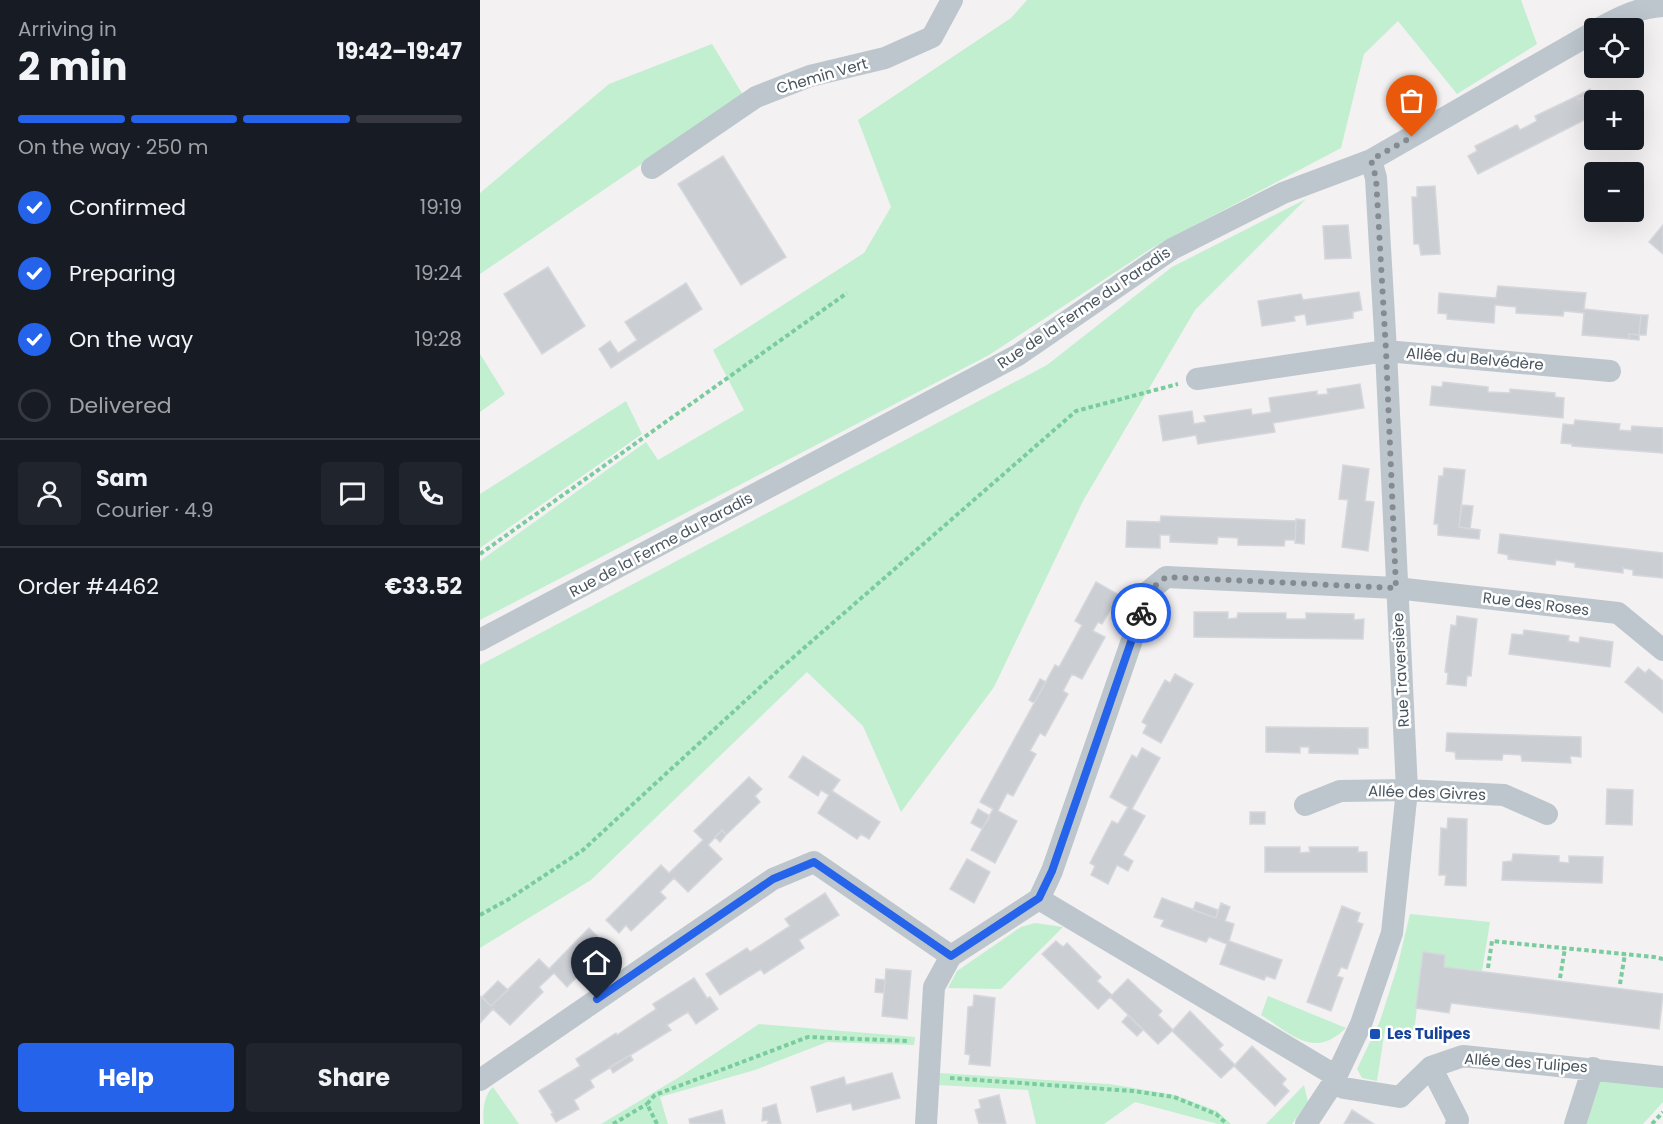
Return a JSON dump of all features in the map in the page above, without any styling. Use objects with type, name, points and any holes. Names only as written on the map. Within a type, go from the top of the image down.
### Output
[{"type":"street","name":"Chemin Vert","points":[[652,168],[756,96],[810,76],[885,58],[932,37],[951,0]]},
{"type":"street","points":[[1618,18],[1651,6],[1663,6]]},
{"type":"street","name":"Rue de la Ferme du Paradis","points":[[480,640],[1018,355],[1172,249],[1282,193],[1371,160],[1584,38]]},
{"type":"street","name":"Rue Traversière","points":[[1306,1124],[1334,1080],[1361,1023],[1392,933],[1407,790],[1386,351],[1376,178],[1371,160]]},
{"type":"street","name":"Allée du Belvédère","points":[[1197,379],[1386,351],[1610,371]]},
{"type":"street","name":"Rue des Roses","points":[[1039,898],[1052,871],[1149,591],[1166,577],[1396,588],[1618,613],[1663,650]]},
{"type":"street","name":"Allée des Givres","points":[[1305,805],[1340,791],[1407,790],[1504,795],[1547,814]]},
{"type":"street","points":[[480,1080],[773,879],[814,862],[951,956]]},
{"type":"street","points":[[926,1124],[934,987],[951,956],[1039,898]]},
{"type":"street","name":"Allée des Tulipes","points":[[1039,898],[1344,1088],[1400,1096],[1431,1067],[1463,1056],[1663,1077]]},
{"type":"street","points":[[1431,1067],[1458,1120],[1456,1124]]},
{"type":"street","points":[[1575,1124],[1593,1068]]},
{"type":"path","points":[[480,554],[847,293]]},
{"type":"path","points":[[480,915],[509,899],[583,850],[782,668],[1076,411],[1197,379]]},
{"type":"path","points":[[1488,968],[1492,941],[1663,959]]},
{"type":"path","points":[[1560,978],[1564,948]]},
{"type":"path","points":[[1620,984],[1625,954]]},
{"type":"path","points":[[613,1124],[647,1104],[655,1095],[808,1037],[930,1042]]},
{"type":"path","points":[[928,1077],[1133,1091],[1174,1097],[1216,1114],[1227,1124]]},
{"type":"path","points":[[647,1104],[657,1124]]},
{"type":"path","points":[[1652,1124],[1663,1112]]},
{"type":"green space","points":[[1027,0],[1521,0],[1537,44],[1457,94],[1398,21],[1364,54],[1341,148],[1152,248],[989,355],[480,620],[480,561],[646,442],[658,460],[744,410],[713,350],[864,253],[891,207],[858,120],[1011,18]]},
{"type":"green space","points":[[712,44],[743,95],[480,274],[480,193],[609,84]]},
{"type":"green space","points":[[1306,199],[1195,310],[1083,501],[994,687],[901,812],[863,726],[807,672],[591,880],[480,948],[480,665],[1047,365],[1172,267]]},
{"type":"green space","points":[[480,354],[505,394],[480,412]]},
{"type":"green space","points":[[626,401],[642,434],[480,548],[480,494]]},
{"type":"green space","points":[[1410,914],[1490,922],[1482,971],[1444,967],[1445,955],[1423,953],[1414,1033],[1385,1029],[1377,1081],[1362,1078],[1357,1069],[1380,1021],[1397,968]]},
{"type":"green space","points":[[1035,923],[1063,927],[1001,989],[948,988],[957,971],[1021,927]]},
{"type":"green space","points":[[1268,996],[1346,1028],[1323,1042],[1303,1041],[1261,1015]]},
{"type":"green space","points":[[759,1024],[915,1037],[914,1045],[827,1042],[755,1070],[660,1097],[668,1124],[601,1124],[681,1076]]},
{"type":"green space","points":[[939,1073],[1109,1084],[1175,1095],[1217,1111],[1231,1124],[1218,1124],[1135,1102],[1104,1124],[1036,1124],[1028,1090],[938,1085]]},
{"type":"green space","points":[[1595,1079],[1663,1087],[1663,1102],[1643,1124],[1581,1124]]},
{"type":"green space","points":[[1304,1085],[1308,1102],[1292,1124],[1266,1124]]},
{"type":"green space","points":[[493,1087],[519,1124],[484,1124],[484,1104]]},
{"type":"building","points":[[1584,92],[1584,97],[1579,100],[1577,96]]},
{"type":"building","points":[[1577,96],[1579,100],[1584,97],[1584,120],[1478,174],[1468,156],[1477,151],[1475,146],[1517,125],[1520,130],[1537,121],[1535,116]]},
{"type":"building","points":[[723,156],[786,257],[741,285],[678,184]]},
{"type":"building","points":[[1435,186],[1440,254],[1421,255],[1419,244],[1414,244],[1412,197],[1417,197],[1417,187]]},
{"type":"building","points":[[1348,225],[1351,258],[1325,259],[1323,226]]},
{"type":"building","points":[[1663,225],[1663,254],[1649,242]]},
{"type":"building","points":[[548,267],[585,326],[542,354],[504,294]]},
{"type":"building","points":[[686,283],[702,309],[611,368],[599,349],[610,341],[618,353],[637,340],[625,322]]},
{"type":"building","points":[[1498,286],[1586,293],[1584,309],[1641,315],[1639,335],[1629,334],[1629,339],[1582,335],[1584,313],[1564,311],[1563,316],[1516,313],[1516,307],[1495,305],[1494,323],[1447,319],[1447,314],[1438,313],[1439,293],[1496,298]]},
{"type":"building","points":[[1359,292],[1362,310],[1353,312],[1353,318],[1307,325],[1305,314],[1294,316],[1295,321],[1262,326],[1258,301],[1301,294],[1303,300]]},
{"type":"building","points":[[1641,315],[1648,315],[1646,335],[1639,335]]},
{"type":"building","points":[[1629,334],[1639,335],[1639,340],[1629,339]]},
{"type":"building","points":[[1443,382],[1488,387],[1488,392],[1510,393],[1510,389],[1555,393],[1555,397],[1564,398],[1563,418],[1430,405],[1432,386],[1442,387]]},
{"type":"building","points":[[1360,384],[1364,408],[1273,423],[1275,432],[1198,444],[1196,435],[1163,441],[1159,416],[1192,411],[1194,424],[1206,422],[1204,416],[1251,409],[1252,415],[1271,412],[1269,398],[1317,391],[1317,395],[1328,394],[1327,389]]},
{"type":"building","points":[[1575,420],[1620,424],[1619,430],[1631,431],[1632,426],[1663,428],[1663,453],[1572,446],[1572,444],[1561,443],[1563,424],[1574,425]]},
{"type":"building","points":[[1343,465],[1369,469],[1365,501],[1374,502],[1368,551],[1342,547],[1348,500],[1339,499]]},
{"type":"building","points":[[1444,468],[1465,470],[1459,527],[1480,530],[1479,539],[1438,535],[1438,524],[1434,524],[1439,476],[1443,476]]},
{"type":"building","points":[[1462,505],[1473,506],[1470,529],[1459,527]]},
{"type":"building","points":[[1161,516],[1296,521],[1295,540],[1285,540],[1284,546],[1238,545],[1238,538],[1218,537],[1217,544],[1170,542],[1170,535],[1160,535],[1160,548],[1126,547],[1127,521],[1160,522]]},
{"type":"building","points":[[1296,519],[1305,520],[1304,544],[1295,543]]},
{"type":"building","points":[[1500,534],[1663,553],[1663,578],[1633,575],[1633,570],[1623,568],[1623,573],[1575,567],[1575,563],[1556,560],[1555,565],[1508,559],[1508,555],[1498,553]]},
{"type":"building","points":[[1096,582],[1119,595],[1102,624],[1098,622],[1093,631],[1105,637],[1082,679],[1072,674],[1063,691],[1068,694],[1045,736],[1040,733],[1030,751],[1036,754],[1013,796],[1007,793],[998,811],[1017,821],[995,863],[971,850],[993,809],[980,802],[1055,665],[1059,667],[1082,625],[1075,621]]},
{"type":"building","points":[[1194,612],[1228,612],[1228,619],[1237,618],[1238,613],[1286,613],[1286,619],[1306,619],[1306,613],[1354,614],[1354,620],[1364,619],[1363,639],[1194,637]]},
{"type":"building","points":[[1457,616],[1477,619],[1471,676],[1467,676],[1466,686],[1447,684],[1448,673],[1445,672],[1451,625],[1456,626]]},
{"type":"building","points":[[1524,630],[1569,636],[1568,641],[1579,643],[1580,637],[1613,642],[1610,667],[1509,654],[1512,634],[1523,635]]},
{"type":"building","points":[[1638,667],[1645,673],[1649,669],[1663,681],[1663,713],[1625,682]]},
{"type":"building","points":[[1175,674],[1193,684],[1161,743],[1143,733],[1147,725],[1142,722],[1165,680],[1170,683]]},
{"type":"building","points":[[1040,679],[1046,682],[1034,703],[1029,700]]},
{"type":"building","points":[[1266,727],[1368,728],[1368,748],[1358,748],[1358,754],[1309,753],[1309,747],[1300,747],[1300,753],[1266,752]]},
{"type":"building","points":[[1447,733],[1581,737],[1581,757],[1570,756],[1571,763],[1522,761],[1521,755],[1503,754],[1502,760],[1456,759],[1455,752],[1446,751]]},
{"type":"building","points":[[1142,748],[1160,758],[1132,809],[1145,816],[1123,855],[1133,861],[1128,871],[1117,865],[1108,884],[1091,875],[1095,866],[1090,863],[1112,821],[1118,824],[1128,807],[1110,797],[1132,755],[1137,758]]},
{"type":"building","points":[[803,756],[840,780],[832,791],[880,822],[869,839],[861,834],[857,839],[818,813],[829,795],[821,790],[818,796],[789,777]]},
{"type":"building","points":[[749,777],[762,789],[755,796],[760,802],[726,835],[722,830],[708,845],[722,859],[688,892],[674,878],[660,892],[666,898],[631,931],[626,925],[619,933],[606,920],[661,865],[669,873],[703,840],[694,831]]},
{"type":"building","points":[[1607,789],[1633,790],[1632,825],[1606,824]]},
{"type":"building","points":[[978,809],[990,816],[982,829],[971,823]]},
{"type":"building","points":[[1250,812],[1265,812],[1265,824],[1250,824]]},
{"type":"building","points":[[1448,818],[1467,819],[1466,886],[1445,885],[1446,875],[1439,875],[1441,828],[1447,829]]},
{"type":"building","points":[[722,830],[726,835],[720,842],[715,837]]},
{"type":"building","points":[[1265,847],[1300,847],[1300,853],[1310,852],[1309,847],[1358,847],[1358,852],[1367,852],[1367,872],[1265,872]]},
{"type":"building","points":[[1513,854],[1559,856],[1559,862],[1569,863],[1569,856],[1603,857],[1602,883],[1502,880],[1503,862],[1512,861]]},
{"type":"building","points":[[967,859],[990,872],[974,903],[950,889]]},
{"type":"building","points":[[825,893],[839,915],[799,940],[804,948],[764,974],[761,969],[720,995],[706,974],[747,948],[750,952],[790,926],[785,919]]},
{"type":"building","points":[[1162,898],[1216,918],[1221,903],[1230,907],[1225,921],[1234,924],[1229,941],[1282,960],[1275,979],[1266,976],[1264,980],[1220,964],[1227,944],[1209,937],[1206,942],[1161,926],[1164,920],[1154,917]]},
{"type":"building","points":[[1196,902],[1218,910],[1216,918],[1193,910]]},
{"type":"building","points":[[1342,906],[1360,913],[1357,922],[1363,924],[1347,969],[1341,967],[1337,976],[1343,978],[1331,1011],[1307,1002]]},
{"type":"building","points":[[589,928],[603,942],[597,949],[601,953],[567,987],[554,973],[539,987],[543,992],[510,1025],[493,1009],[480,1023],[480,996],[491,1006],[539,959],[549,969]]},
{"type":"building","points":[[1056,941],[1063,947],[1067,943],[1101,977],[1097,981],[1112,995],[1128,979],[1162,1011],[1158,1015],[1173,1030],[1158,1044],[1110,997],[1098,1009],[1042,954]]},
{"type":"building","points":[[1423,952],[1445,955],[1444,967],[1663,994],[1659,1029],[1451,1003],[1449,1013],[1416,1008]]},
{"type":"building","points":[[886,969],[911,971],[907,1019],[882,1016]]},
{"type":"building","points":[[694,978],[707,998],[710,997],[718,1009],[696,1024],[688,1012],[667,1025],[671,1030],[590,1080],[594,1087],[574,1100],[579,1109],[556,1122],[539,1091],[580,1066],[576,1059],[656,1009],[653,1004]]},
{"type":"building","points":[[876,979],[885,980],[884,993],[875,992]]},
{"type":"building","points":[[498,981],[508,990],[491,1006],[482,997]]},
{"type":"building","points":[[974,995],[995,998],[990,1066],[969,1064],[970,1055],[965,1054],[968,1007],[973,1006]]},
{"type":"building","points":[[1190,1011],[1223,1045],[1219,1049],[1235,1065],[1221,1078],[1172,1031]]},
{"type":"building","points":[[1128,1015],[1143,1030],[1137,1036],[1122,1022]]},
{"type":"building","points":[[1252,1046],[1286,1079],[1282,1084],[1289,1091],[1275,1106],[1234,1066]]},
{"type":"building","points":[[630,1055],[633,1060],[613,1073],[610,1067]]},
{"type":"building","points":[[892,1073],[900,1098],[853,1110],[851,1103],[817,1112],[811,1087],[844,1077],[846,1085]]},
{"type":"building","points":[[999,1095],[1006,1124],[979,1124],[975,1110],[981,1108],[979,1100]]},
{"type":"building","points":[[776,1104],[781,1124],[767,1124],[768,1120],[762,1121],[763,1108]]},
{"type":"building","points":[[722,1110],[725,1124],[690,1124],[689,1119]]},
{"type":"building","points":[[1352,1110],[1374,1124],[1344,1124]]},
{"type":"way so far","points":[[1141,613],[1149,591],[1166,577],[1396,588],[1376,178],[1371,160],[1412,137]]},
{"type":"place","name":"Les Tulipes","points":[[1375,1034]]},
{"type":"route","points":[[597,999],[773,879],[814,862],[951,956],[1039,898],[1052,871],[1141,613]]}]
